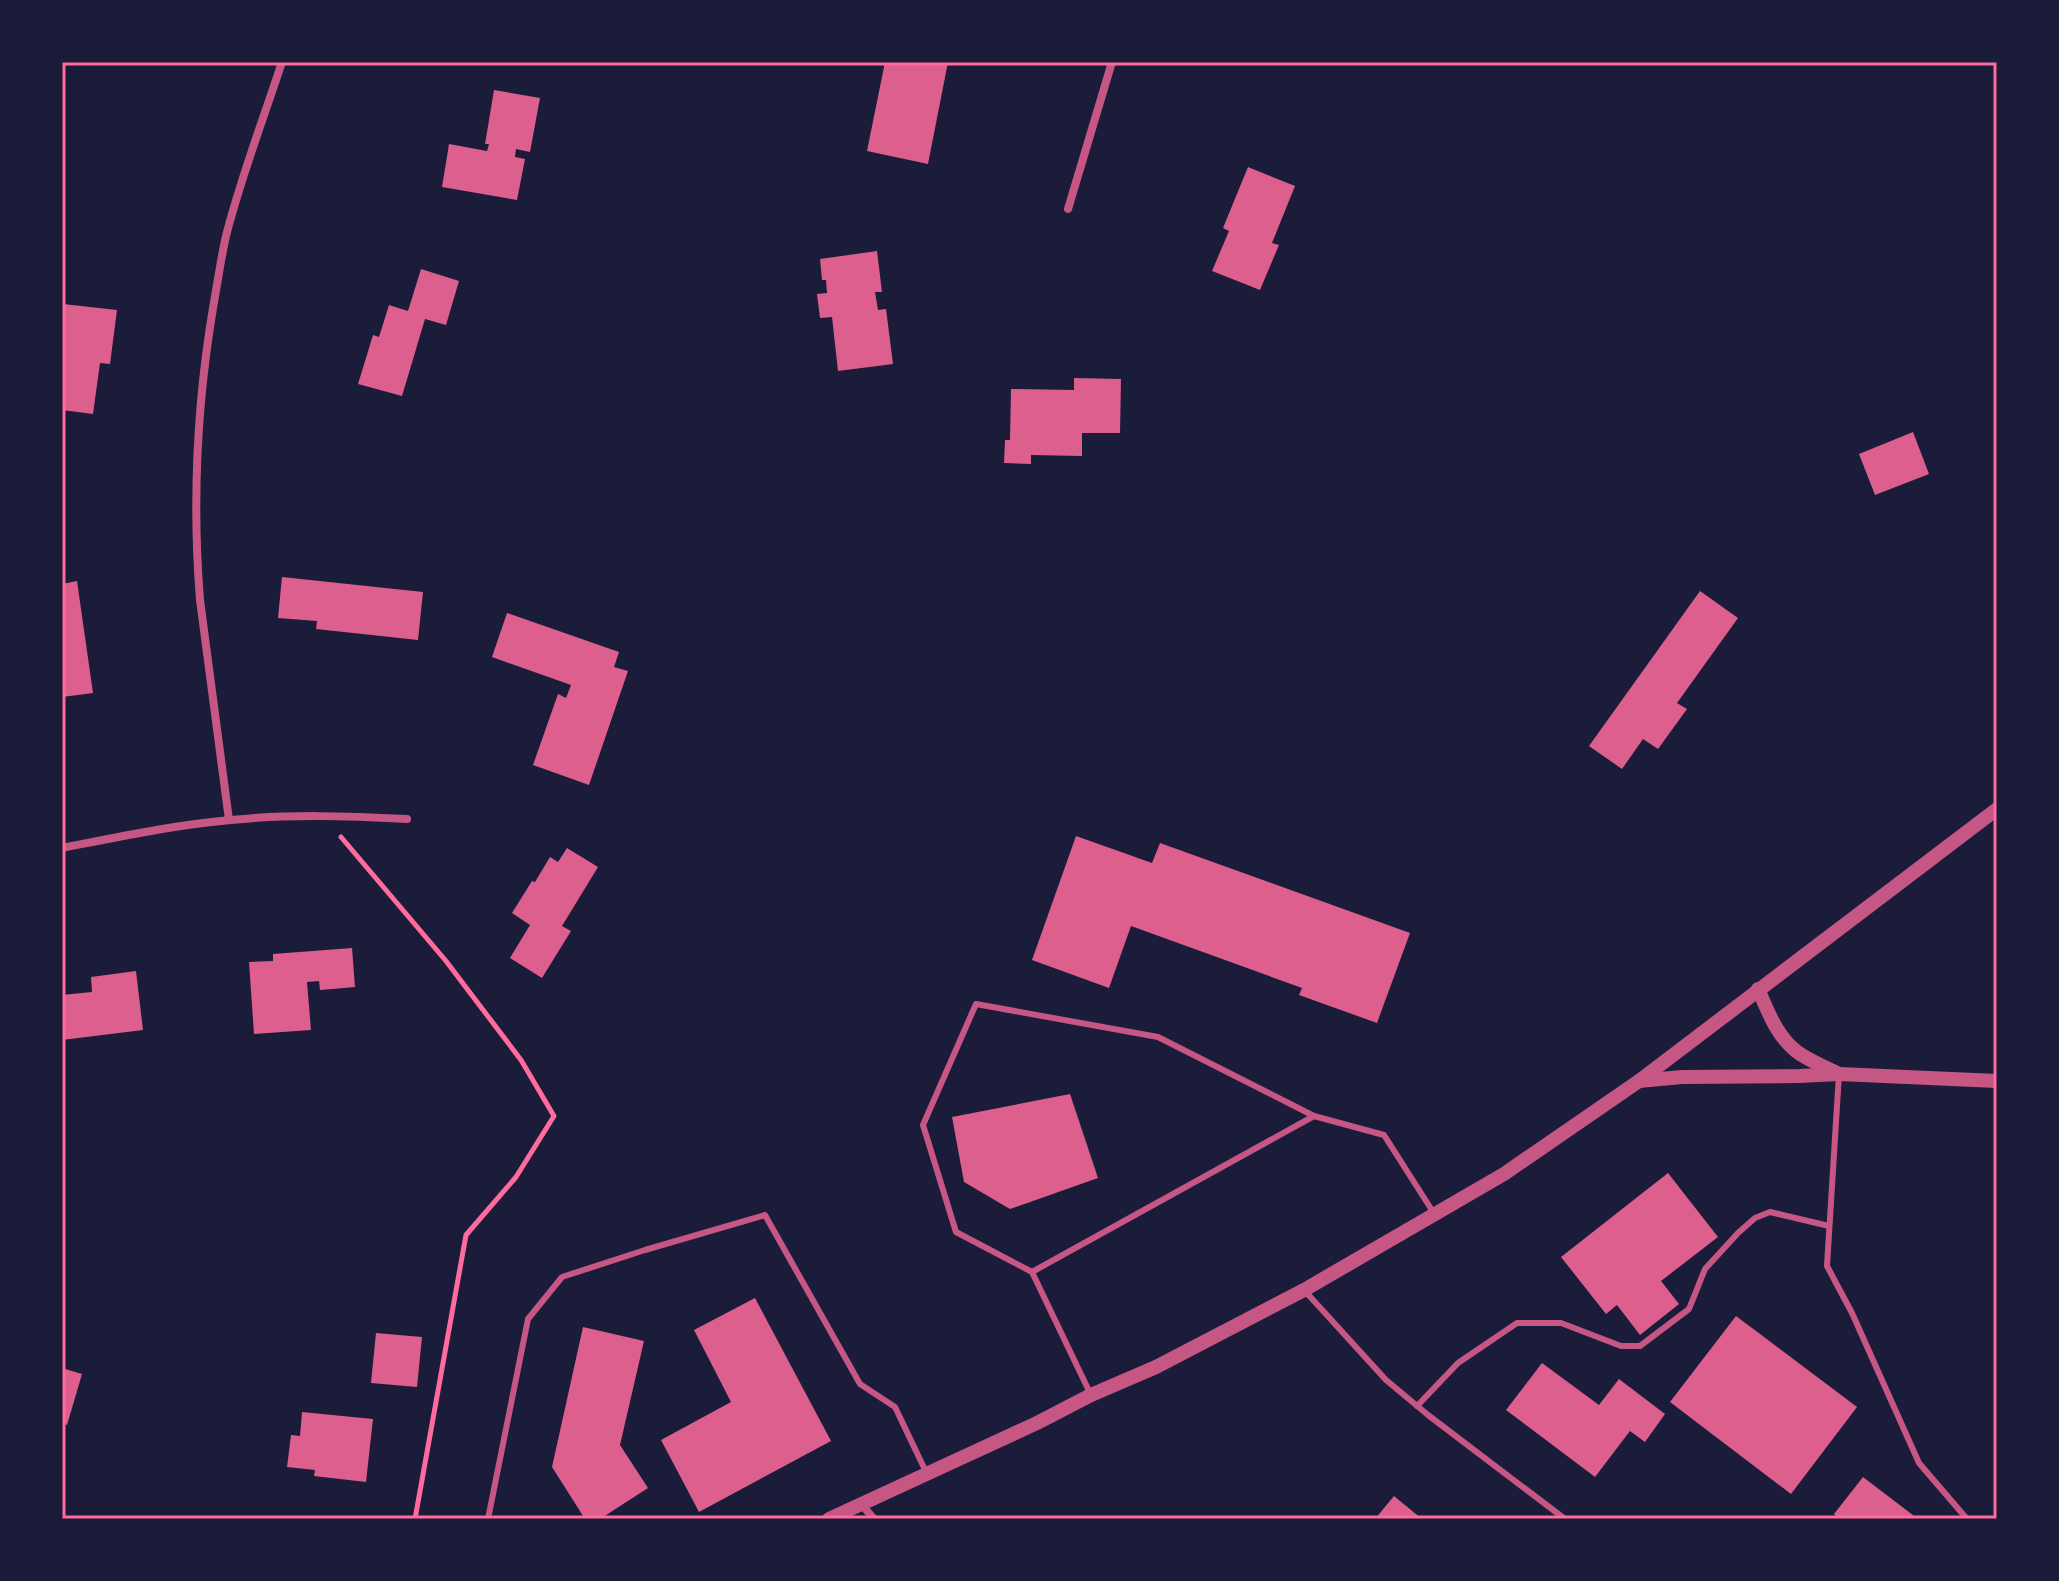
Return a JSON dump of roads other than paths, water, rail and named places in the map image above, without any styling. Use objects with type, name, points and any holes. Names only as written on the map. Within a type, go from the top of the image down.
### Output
[{"type":"street","points":[[229,820],[200,600],[196,467],[205,352],[226,239],[282,62]]},
{"type":"street","points":[[1068,209],[1112,62]]},
{"type":"street","points":[[829,1519],[1156,1367],[1304,1290],[1504,1174],[1639,1081],[1997,809]]},
{"type":"street","points":[[62,848],[229,820],[322,815],[407,819]]},
{"type":"street","points":[[1758,989],[1777,1028],[1797,1052],[1839,1074]]},
{"type":"street","points":[[1639,1081],[1682,1077],[1839,1074],[1997,1081]]},
{"type":"street","points":[[862,1505],[874,1519]]},
{"type":"lane","points":[[1091,1395],[1032,1272],[956,1232],[923,1125],[976,1004],[1158,1037],[1314,1116],[1384,1135],[1435,1215]]},
{"type":"lane","points":[[1839,1074],[1827,1266],[1852,1313],[1919,1463],[1967,1519]]},
{"type":"lane","points":[[1032,1272],[1314,1116]]},
{"type":"lane","points":[[1417,1406],[1458,1363],[1517,1323],[1561,1323],[1621,1346],[1640,1346],[1689,1309],[1705,1269],[1755,1218],[1770,1212],[1829,1226]]},
{"type":"lane","points":[[488,1519],[528,1319],[562,1277],[765,1215],[860,1384],[895,1407],[927,1474]]},
{"type":"lane","points":[[1304,1290],[1386,1380],[1565,1519]]}]
